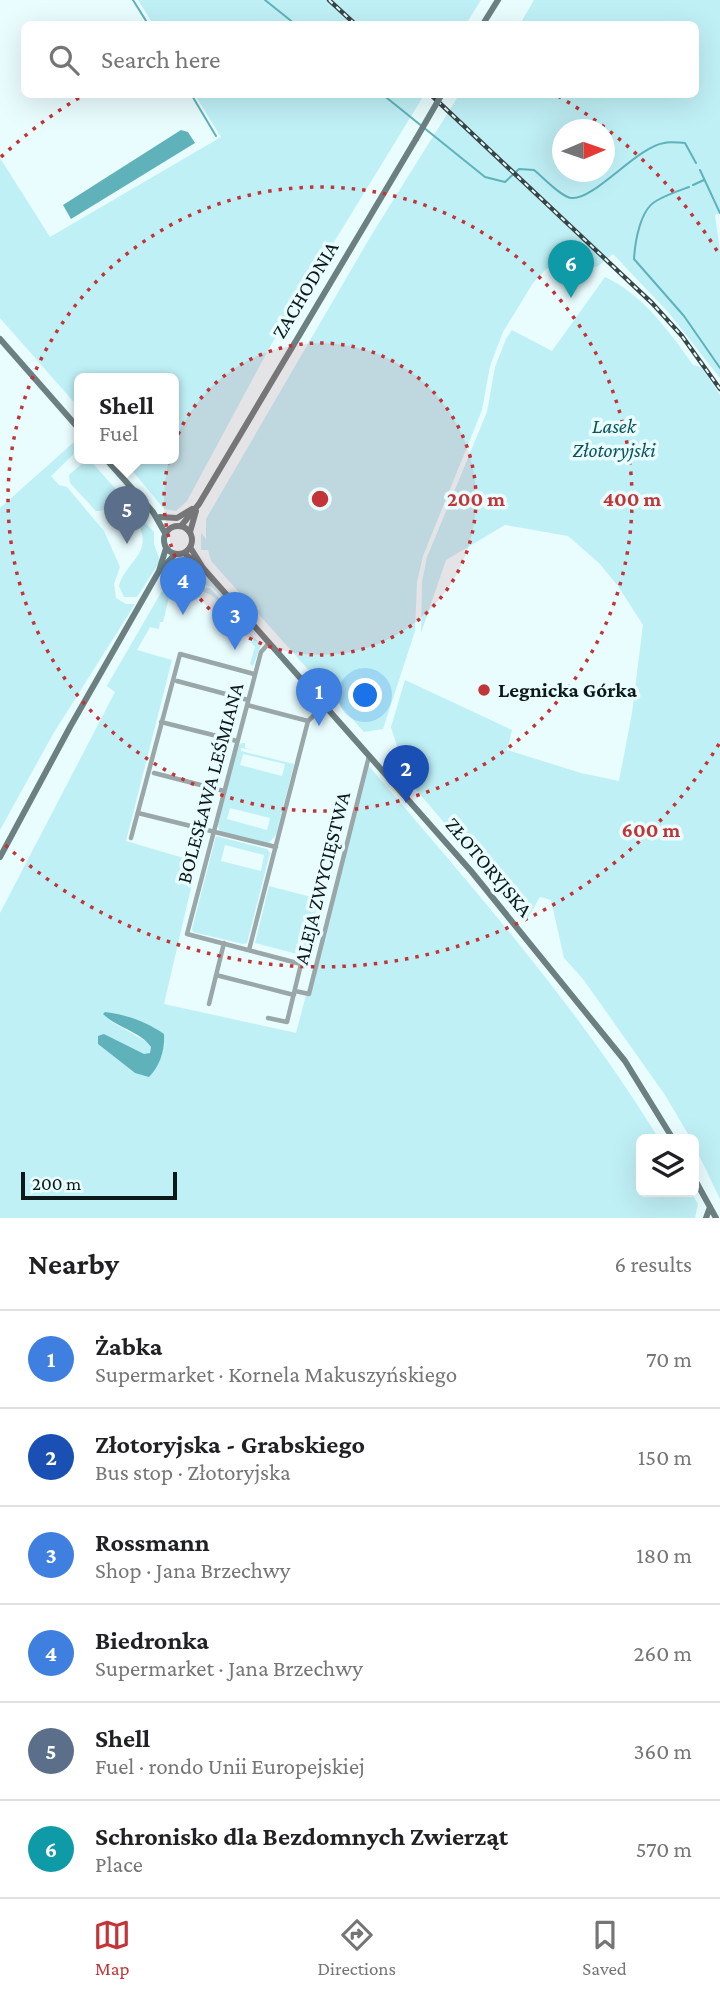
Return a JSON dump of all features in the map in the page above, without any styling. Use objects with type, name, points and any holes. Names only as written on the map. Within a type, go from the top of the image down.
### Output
[{"type":"main road","points":[[486,21],[498,0]]},
{"type":"main road","name":"ZACHODNIA","points":[[190,532],[199,504],[440,98]]},
{"type":"main road","points":[[0,339],[74,423]]},
{"type":"main road","points":[[0,857],[159,571],[166,548],[165,533],[153,512],[110,464]]},
{"type":"main road","points":[[160,517],[177,519],[199,504]]},
{"type":"main road","name":"ZACHODNIA","points":[[177,526],[199,504]]},
{"type":"main road","points":[[153,512],[190,532],[190,547],[184,553],[175,554],[166,548]]},
{"type":"main road","points":[[165,533],[177,526]]},
{"type":"main road","name":"ZŁOTORYJSKA","points":[[190,547],[203,568],[471,872],[625,1061],[670,1134]]},
{"type":"main road","name":"ZŁOTORYJSKA","points":[[184,553],[203,568]]},
{"type":"main road","points":[[159,571],[175,554]]},
{"type":"main road","points":[[699,1187],[716,1218]]},
{"type":"main road","points":[[706,1218],[710,1207]]},
{"type":"street","name":"BOLESŁAWA LEŚMIANA","points":[[224,943],[187,934],[254,674],[261,652],[269,643]]},
{"type":"street","points":[[131,838],[180,654],[254,674]]},
{"type":"street","points":[[177,681],[308,721]]},
{"type":"street","points":[[248,950],[308,721],[325,705]]},
{"type":"street","points":[[161,722],[237,741]]},
{"type":"street","name":"ALEJA ZWYCIĘSTWA","points":[[294,993],[309,994],[369,755]]},
{"type":"street","points":[[153,773],[224,791]]},
{"type":"street","points":[[138,813],[276,847]]},
{"type":"street","points":[[209,1004],[224,943],[301,964],[287,1022],[268,1018]]},
{"type":"street","points":[[216,975],[294,993]]},
{"type":"green space","points":[[138,0],[481,0],[468,21],[151,21]]},
{"type":"green space","points":[[534,0],[720,0],[720,213],[715,215],[720,251],[720,378],[668,312],[613,254],[597,267],[560,264],[546,269],[533,283],[503,332],[490,366],[482,410],[423,556],[417,582],[415,631],[383,729],[364,732],[211,561],[208,550],[201,550],[201,533],[206,539],[206,519],[372,234],[457,98],[699,98],[699,21],[522,21]]},
{"type":"green space","points":[[197,98],[422,98],[271,345],[187,501],[176,511],[164,509],[127,464],[179,464],[179,373],[74,373],[74,402],[0,318],[0,158],[50,237],[221,137]]},
{"type":"green space","name":"Lasek Złotoryjski","points":[[605,277],[631,293],[654,315],[693,365],[701,367],[720,395],[720,1199],[699,1155],[699,1134],[688,1134],[665,1095],[583,979],[564,958],[551,900],[540,897],[527,919],[393,763],[398,749],[391,727],[405,680],[512,730],[507,750],[581,773],[619,781],[632,713],[643,625],[618,586],[599,563],[568,536],[505,525],[446,560],[421,633],[422,582],[427,557],[487,412],[495,367],[506,339],[512,330],[552,351]]},
{"type":"green space","points":[[74,442],[74,454],[51,476],[59,485],[67,487],[104,531],[120,567],[114,584],[116,598],[126,604],[135,604],[53,734],[0,830],[0,508]]},
{"type":"green space","points":[[81,464],[93,464],[154,532],[154,544],[160,561],[137,597],[124,597],[119,586],[140,552],[143,537],[140,528],[123,506],[96,511],[70,483],[69,475]]},
{"type":"green space","points":[[191,563],[210,580],[262,642],[212,587],[203,584],[189,569]]},
{"type":"green space","points":[[179,567],[196,580],[197,584],[169,586],[168,582]]},
{"type":"green space","points":[[210,588],[261,645],[253,666],[250,664],[255,647],[251,642],[254,639],[231,614],[228,616],[224,613],[227,610],[209,594],[192,591],[174,593],[174,596],[169,597],[159,629],[150,627],[137,650],[172,660],[126,841],[197,862],[164,1004],[296,1033],[367,764],[483,900],[557,993],[593,1040],[656,1134],[636,1134],[636,1197],[694,1197],[698,1204],[695,1218],[0,1218],[0,913],[115,692],[108,684],[162,591]],"holes":[[[110,1021],[165,1044],[135,1073],[98,1044],[104,1034],[144,1055],[150,1053],[151,1047]]]},
{"type":"green space","points":[[245,743],[245,748],[254,750],[241,748],[241,751],[294,764],[276,835],[268,844],[220,832],[218,825],[238,745]],"holes":[[[243,754],[285,764],[282,776],[240,765]],[[230,808],[270,818],[267,830],[227,819]]]},
{"type":"green space","points":[[216,836],[267,849],[270,853],[247,943],[193,932]],"holes":[[[225,845],[264,855],[261,871],[221,861]]]},
{"type":"green space","points":[[269,886],[319,899],[305,956],[255,943]]},
{"type":"shaded area","points":[[181,130],[188,132],[195,143],[71,219],[63,205]]},
{"type":"shaded area","points":[[105,1012],[136,1019],[164,1034],[161,1057],[149,1077],[135,1073],[98,1044],[98,1036],[104,1034],[144,1054],[150,1053],[151,1047],[147,1042],[108,1019],[103,1014]]},
{"type":"waterway","points":[[133,0],[146,21]]},
{"type":"waterway","points":[[265,0],[291,21]]},
{"type":"waterway","points":[[193,98],[216,136]]},
{"type":"waterway","points":[[387,98],[485,177],[505,182],[519,169],[534,170],[558,191],[572,198],[592,191],[641,154],[664,143],[685,143],[696,163]]},
{"type":"waterway","points":[[700,170],[720,213]]},
{"type":"waterway","points":[[693,185],[704,180]]},
{"type":"waterway","points":[[689,187],[656,201],[646,211],[639,227],[634,259],[684,316],[720,368]]},
{"type":"railway","points":[[329,0],[352,21]]},
{"type":"railway","points":[[434,98],[652,303],[682,336],[720,389]]},
{"type":"place","name":"Schronisko dla Bezdomnych Zwierząt","points":[[571,298]]},
{"type":"place","name":"Shell","points":[[127,544]]},
{"type":"place","name":"Biedronka","points":[[183,615]]},
{"type":"place","name":"Rossmann","points":[[235,650]]},
{"type":"place","name":"Legnicka Górka","points":[[484,690]]},
{"type":"place","name":"Żabka","points":[[319,726]]},
{"type":"place","name":"Złotoryjska - Grabskiego","points":[[406,803]]}]
